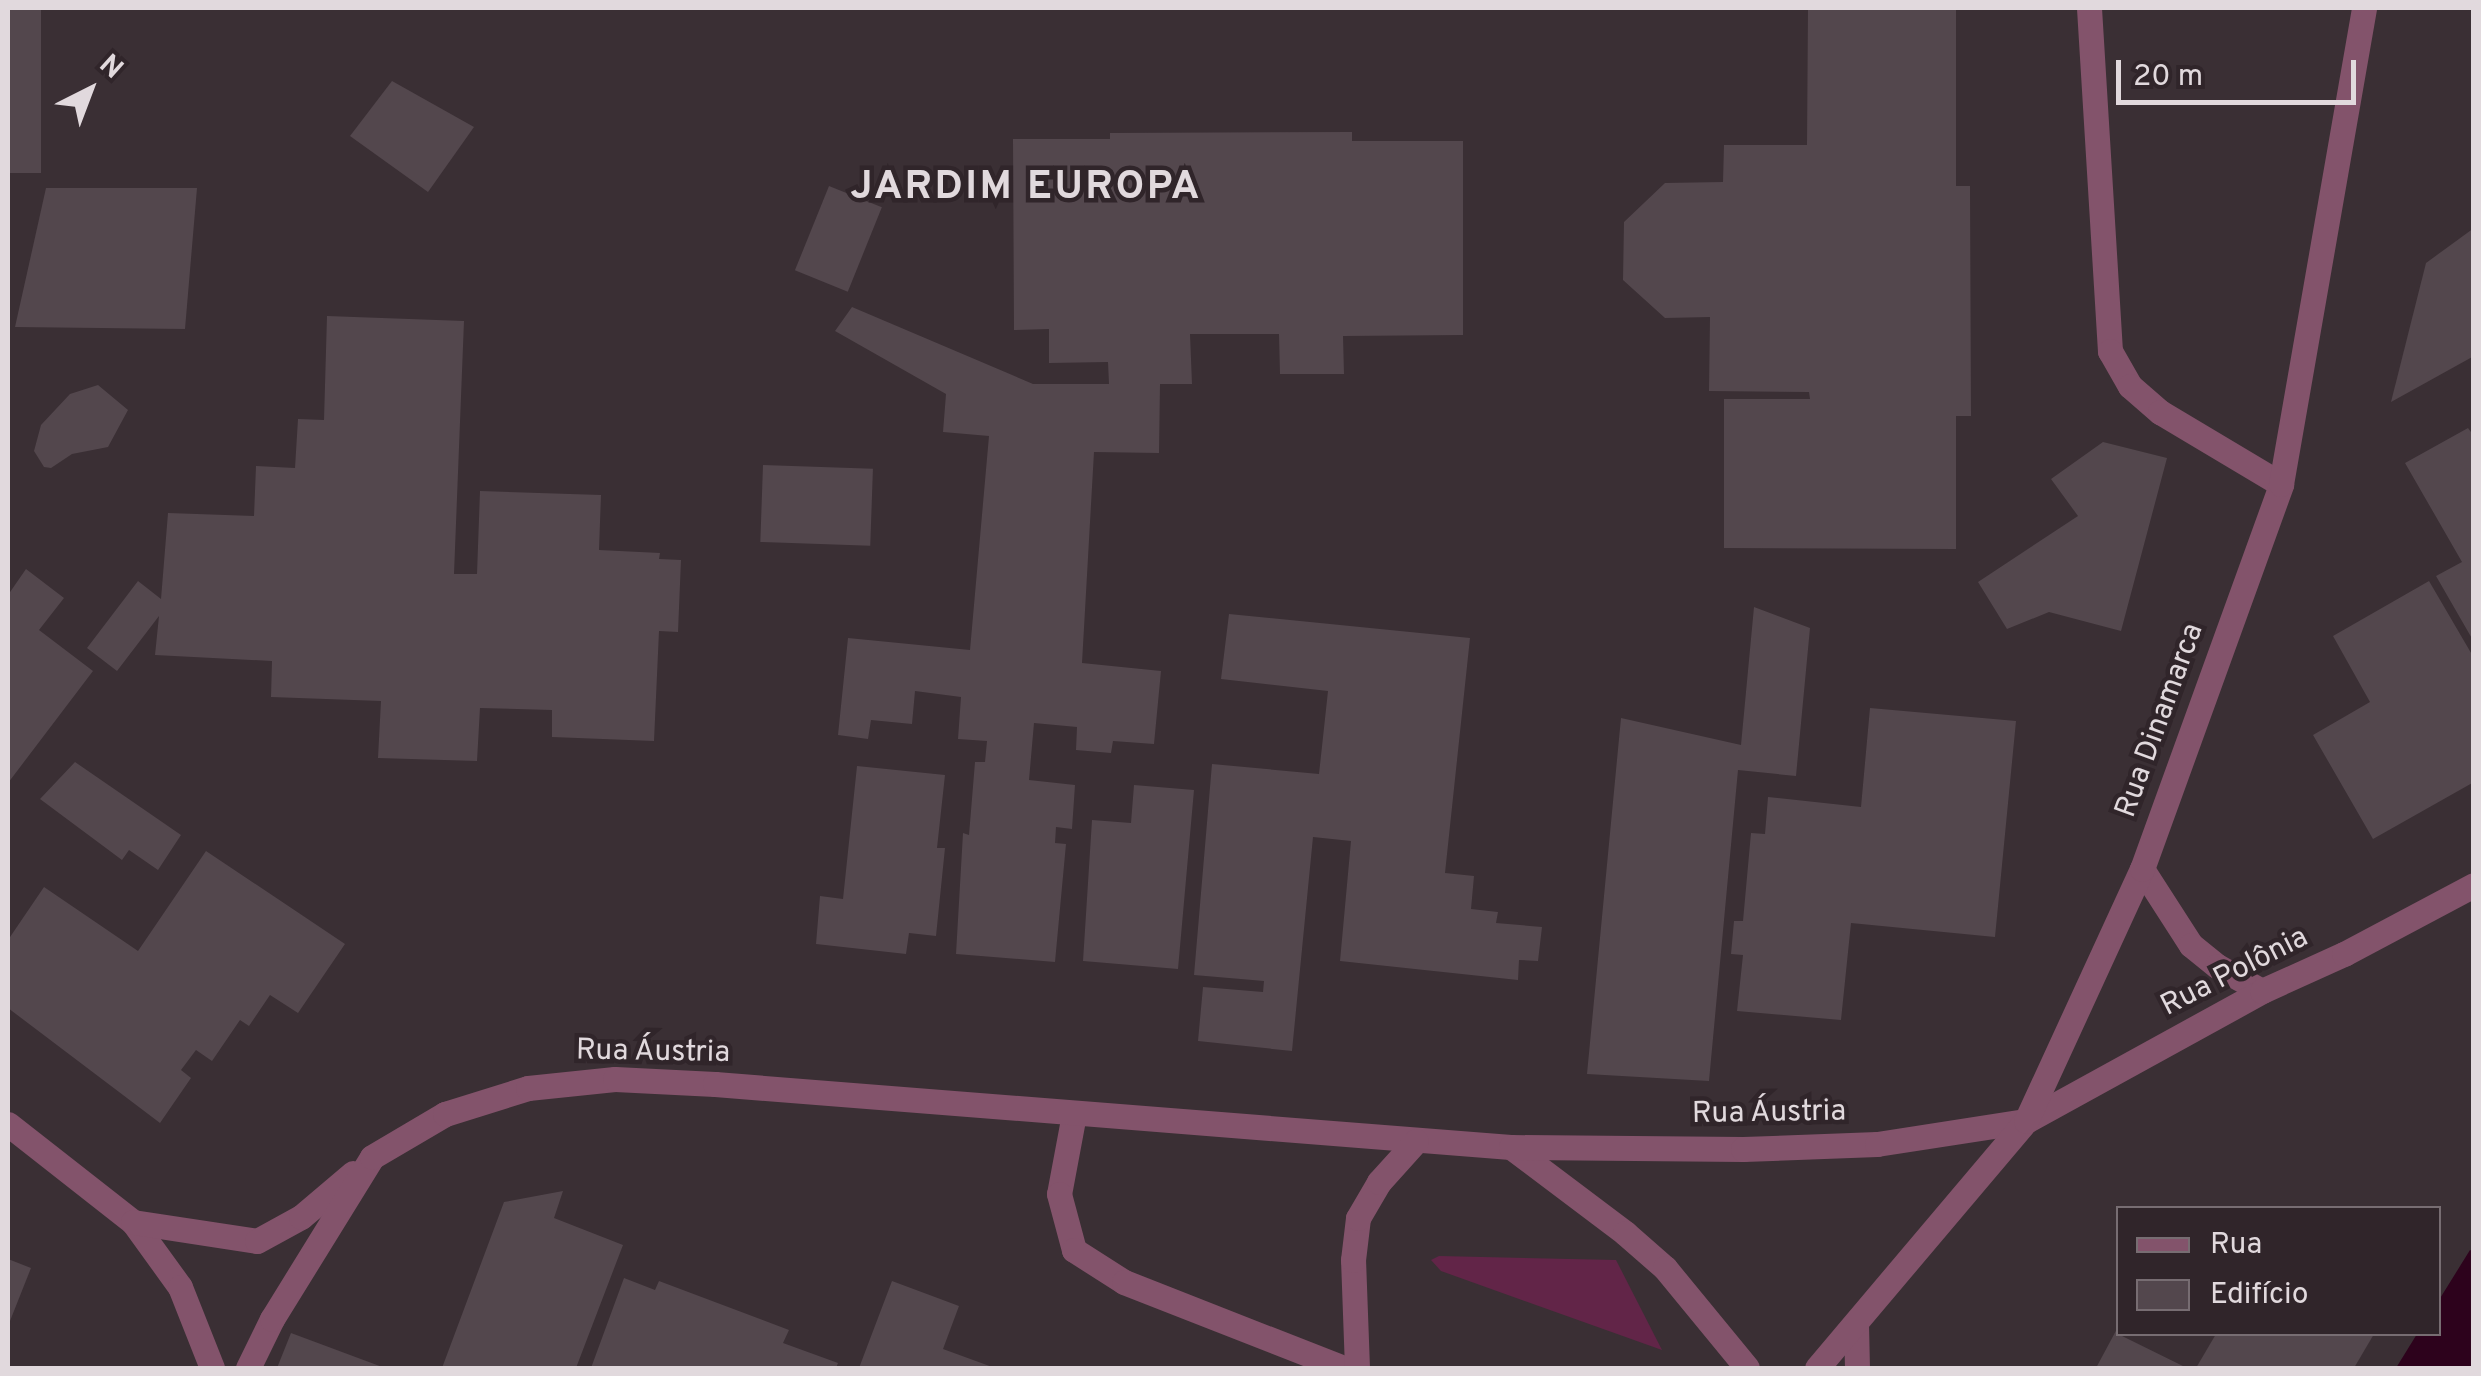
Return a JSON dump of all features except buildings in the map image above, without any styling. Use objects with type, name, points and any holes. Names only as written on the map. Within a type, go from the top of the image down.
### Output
[{"type":"street","points":[[2089,8],[2110,351],[2130,386],[2160,412],[2281,484]]},
{"type":"street","name":"Rua Dinamarca","points":[[1817,1368],[2026,1121],[2142,869],[2281,484],[2364,8]]},
{"type":"street","points":[[2142,869],[2191,945],[2216,966],[2262,991]]},
{"type":"street","name":"Rua Polônia","points":[[2026,1121],[2262,991],[2344,954],[2474,885]]},
{"type":"street","name":"Rua Áustria","points":[[248,1368],[272,1319],[372,1156],[445,1114],[528,1088],[615,1078],[1511,1147],[1744,1149],[1877,1144],[2026,1121]]},
{"type":"street","points":[[1074,1114],[1060,1194],[1074,1250],[1124,1282],[1342,1368]]},
{"type":"street","points":[[8,1124],[133,1222],[180,1287],[212,1368]]},
{"type":"street","points":[[1357,1368],[1353,1260],[1358,1218],[1378,1182],[1416,1141]]},
{"type":"street","points":[[1511,1147],[1625,1232],[1664,1268],[1747,1368]]},
{"type":"street","points":[[133,1222],[256,1241],[301,1216],[372,1156]]},
{"type":"street","points":[[1856,1324],[1858,1368]]},
{"type":"shaded area","points":[[2470,1250],[2474,1252],[2473,1368],[2396,1368],[2416,1336],[2441,1336],[2441,1297]]},
{"type":"shaded area","points":[[1439,1256],[1616,1260],[1662,1350],[1441,1271],[1431,1260]]},
{"type":"district","name":"JARDIM EUROPA","points":[[1026,188]]}]
